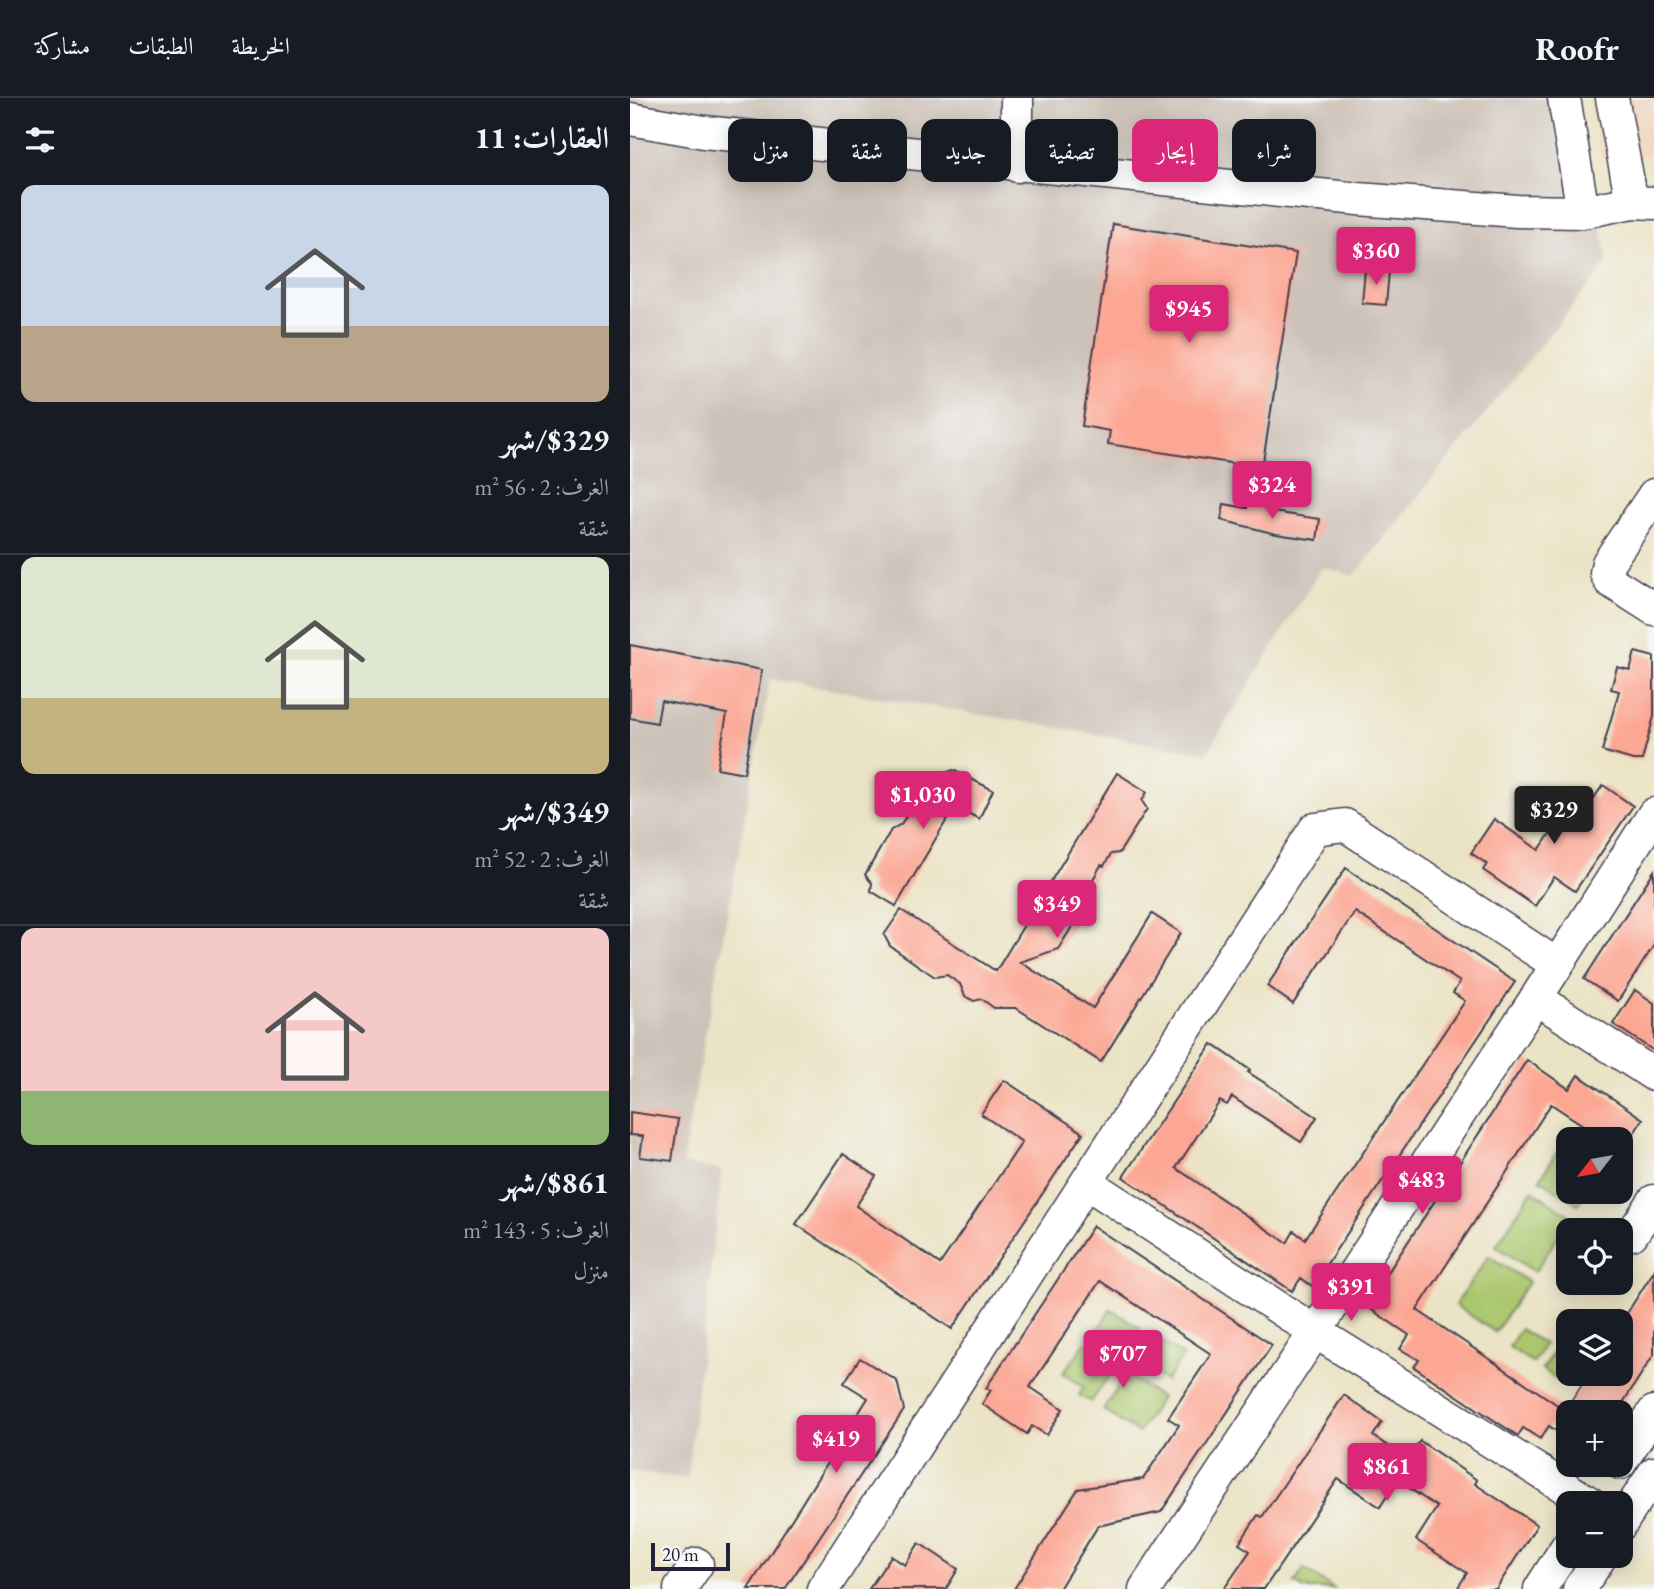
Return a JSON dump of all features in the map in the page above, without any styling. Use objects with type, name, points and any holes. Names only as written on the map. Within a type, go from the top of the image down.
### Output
[{"type":"street","points":[[1017,98],[1017,166]]},
{"type":"street","points":[[1564,98],[1583,212]]},
{"type":"street","points":[[630,119],[704,132],[1017,166],[1358,199],[1517,211],[1583,212],[1643,203],[1612,98]]},
{"type":"street","points":[[1654,495],[1608,563],[1606,573],[1610,581],[1654,609]]},
{"type":"street","points":[[1145,1589],[1536,998],[1654,814]]},
{"type":"street","points":[[823,1589],[1315,830],[1345,825],[1556,964]]},
{"type":"street","points":[[1536,998],[1654,1075]]},
{"type":"street","points":[[1087,1183],[1314,1331],[1573,1491]]},
{"type":"street","points":[[1633,1232],[1654,1201]]},
{"type":"street","points":[[1633,1444],[1654,1412]]},
{"type":"street","points":[[1633,1505],[1654,1473]]},
{"type":"street","points":[[1540,1589],[1556,1564]]},
{"type":"street","points":[[1579,1589],[1593,1568]]},
{"type":"shaded area","points":[[630,98],[1578,98],[1608,262],[1354,576],[1322,567],[1207,753],[770,679],[682,1164],[722,1170],[687,1479],[630,1471]]},
{"type":"shaded area","points":[[1589,98],[1654,98],[1654,154],[1601,161]]},
{"type":"green space","points":[[1556,1154],[1556,1190],[1540,1179]]},
{"type":"green space","points":[[1532,1190],[1571,1216],[1556,1218],[1556,1239],[1535,1272],[1496,1246]]},
{"type":"green space","points":[[1489,1256],[1528,1282],[1495,1332],[1455,1305]]},
{"type":"green space","points":[[1111,1309],[1140,1328],[1124,1353],[1095,1333]]},
{"type":"green space","points":[[1520,1329],[1544,1344],[1533,1363],[1509,1347]]},
{"type":"green space","points":[[1152,1335],[1183,1356],[1166,1381],[1135,1360]]},
{"type":"green space","points":[[1085,1343],[1117,1365],[1091,1402],[1079,1395],[1084,1387],[1063,1373]]},
{"type":"green space","points":[[1554,1351],[1556,1352],[1556,1379],[1542,1369]]},
{"type":"green space","points":[[1127,1374],[1161,1398],[1138,1433],[1103,1410]]},
{"type":"green space","points":[[1304,1569],[1334,1589],[1304,1589],[1295,1583]]},
{"type":"building","points":[[1113,224],[1296,253],[1262,468],[1108,444],[1110,431],[1082,426]]},
{"type":"building","points":[[1365,269],[1389,271],[1386,305],[1362,303]]},
{"type":"building","points":[[1248,501],[1273,507],[1272,512],[1320,519],[1317,540],[1276,534],[1221,520],[1224,504],[1247,508]]},
{"type":"building","points":[[630,645],[762,670],[744,773],[717,768],[727,714],[661,701],[657,723],[630,718]]},
{"type":"building","points":[[1635,652],[1654,657],[1654,716],[1642,760],[1602,751],[1619,691],[1611,689],[1617,667],[1630,670]]},
{"type":"building","points":[[953,770],[993,790],[979,819],[955,806],[896,906],[871,891],[872,883],[865,875],[891,830],[901,824],[910,810],[911,800],[926,780]]},
{"type":"building","points":[[1117,773],[1147,792],[1142,801],[1147,809],[1119,853],[1111,854],[1104,866],[1101,865],[1085,894],[1086,905],[1058,949],[1020,962],[1093,1008],[1152,914],[1181,933],[1101,1062],[1016,1008],[994,1008],[982,999],[974,1001],[965,996],[960,984],[947,975],[935,977],[890,946],[884,935],[901,910],[996,971]]},
{"type":"building","points":[[1603,785],[1633,806],[1575,891],[1554,877],[1535,906],[1483,870],[1487,864],[1471,853],[1494,819],[1539,850],[1578,792],[1586,792],[1594,798]]},
{"type":"building","points":[[1346,868],[1515,982],[1312,1286],[1301,1278],[1292,1291],[1123,1177],[1212,1044],[1250,1070],[1248,1072],[1317,1117],[1301,1142],[1232,1097],[1227,1105],[1220,1101],[1176,1168],[1287,1243],[1294,1231],[1305,1239],[1465,1001],[1453,993],[1460,982],[1355,912],[1293,1004],[1267,986]]},
{"type":"building","points":[[1654,871],[1654,945],[1618,1001],[1584,979]]},
{"type":"building","points":[[1635,990],[1654,1003],[1654,1051],[1613,1024]]},
{"type":"building","points":[[1527,1060],[1569,1089],[1578,1075],[1643,1119],[1633,1134],[1633,1127],[1586,1127],[1551,1104],[1417,1310],[1556,1404],[1556,1431],[1549,1426],[1540,1439],[1523,1428],[1518,1436],[1414,1367],[1419,1360],[1400,1349],[1409,1335],[1366,1306]]},
{"type":"building","points":[[1004,1080],[1083,1133],[952,1329],[796,1224],[843,1154],[876,1176],[856,1206],[940,1264],[1022,1142],[981,1114]]},
{"type":"building","points":[[630,1112],[678,1119],[672,1161],[640,1157],[643,1136],[630,1135]]},
{"type":"building","points":[[1093,1226],[1272,1345],[1161,1512],[1098,1526],[1059,1589],[1014,1589],[1078,1489],[1143,1479],[1179,1425],[1168,1418],[1211,1354],[1100,1281],[1030,1387],[1063,1409],[1047,1435],[1032,1426],[1027,1434],[982,1404],[991,1390],[986,1388]]},
{"type":"building","points":[[1654,1271],[1654,1354],[1625,1400],[1572,1400],[1581,1386],[1633,1386],[1633,1309],[1630,1309]]},
{"type":"building","points":[[860,1358],[897,1381],[904,1410],[785,1589],[748,1589],[868,1398],[844,1383]]},
{"type":"building","points":[[1344,1395],[1382,1422],[1373,1436],[1407,1459],[1420,1441],[1477,1480],[1475,1484],[1537,1525],[1496,1589],[1457,1589],[1467,1573],[1416,1540],[1437,1507],[1397,1480],[1380,1507],[1338,1479],[1264,1589],[1224,1589],[1250,1551],[1239,1544],[1258,1515],[1262,1517]]},
{"type":"building","points":[[919,1543],[958,1569],[946,1589],[869,1589],[891,1556],[905,1565]]}]
